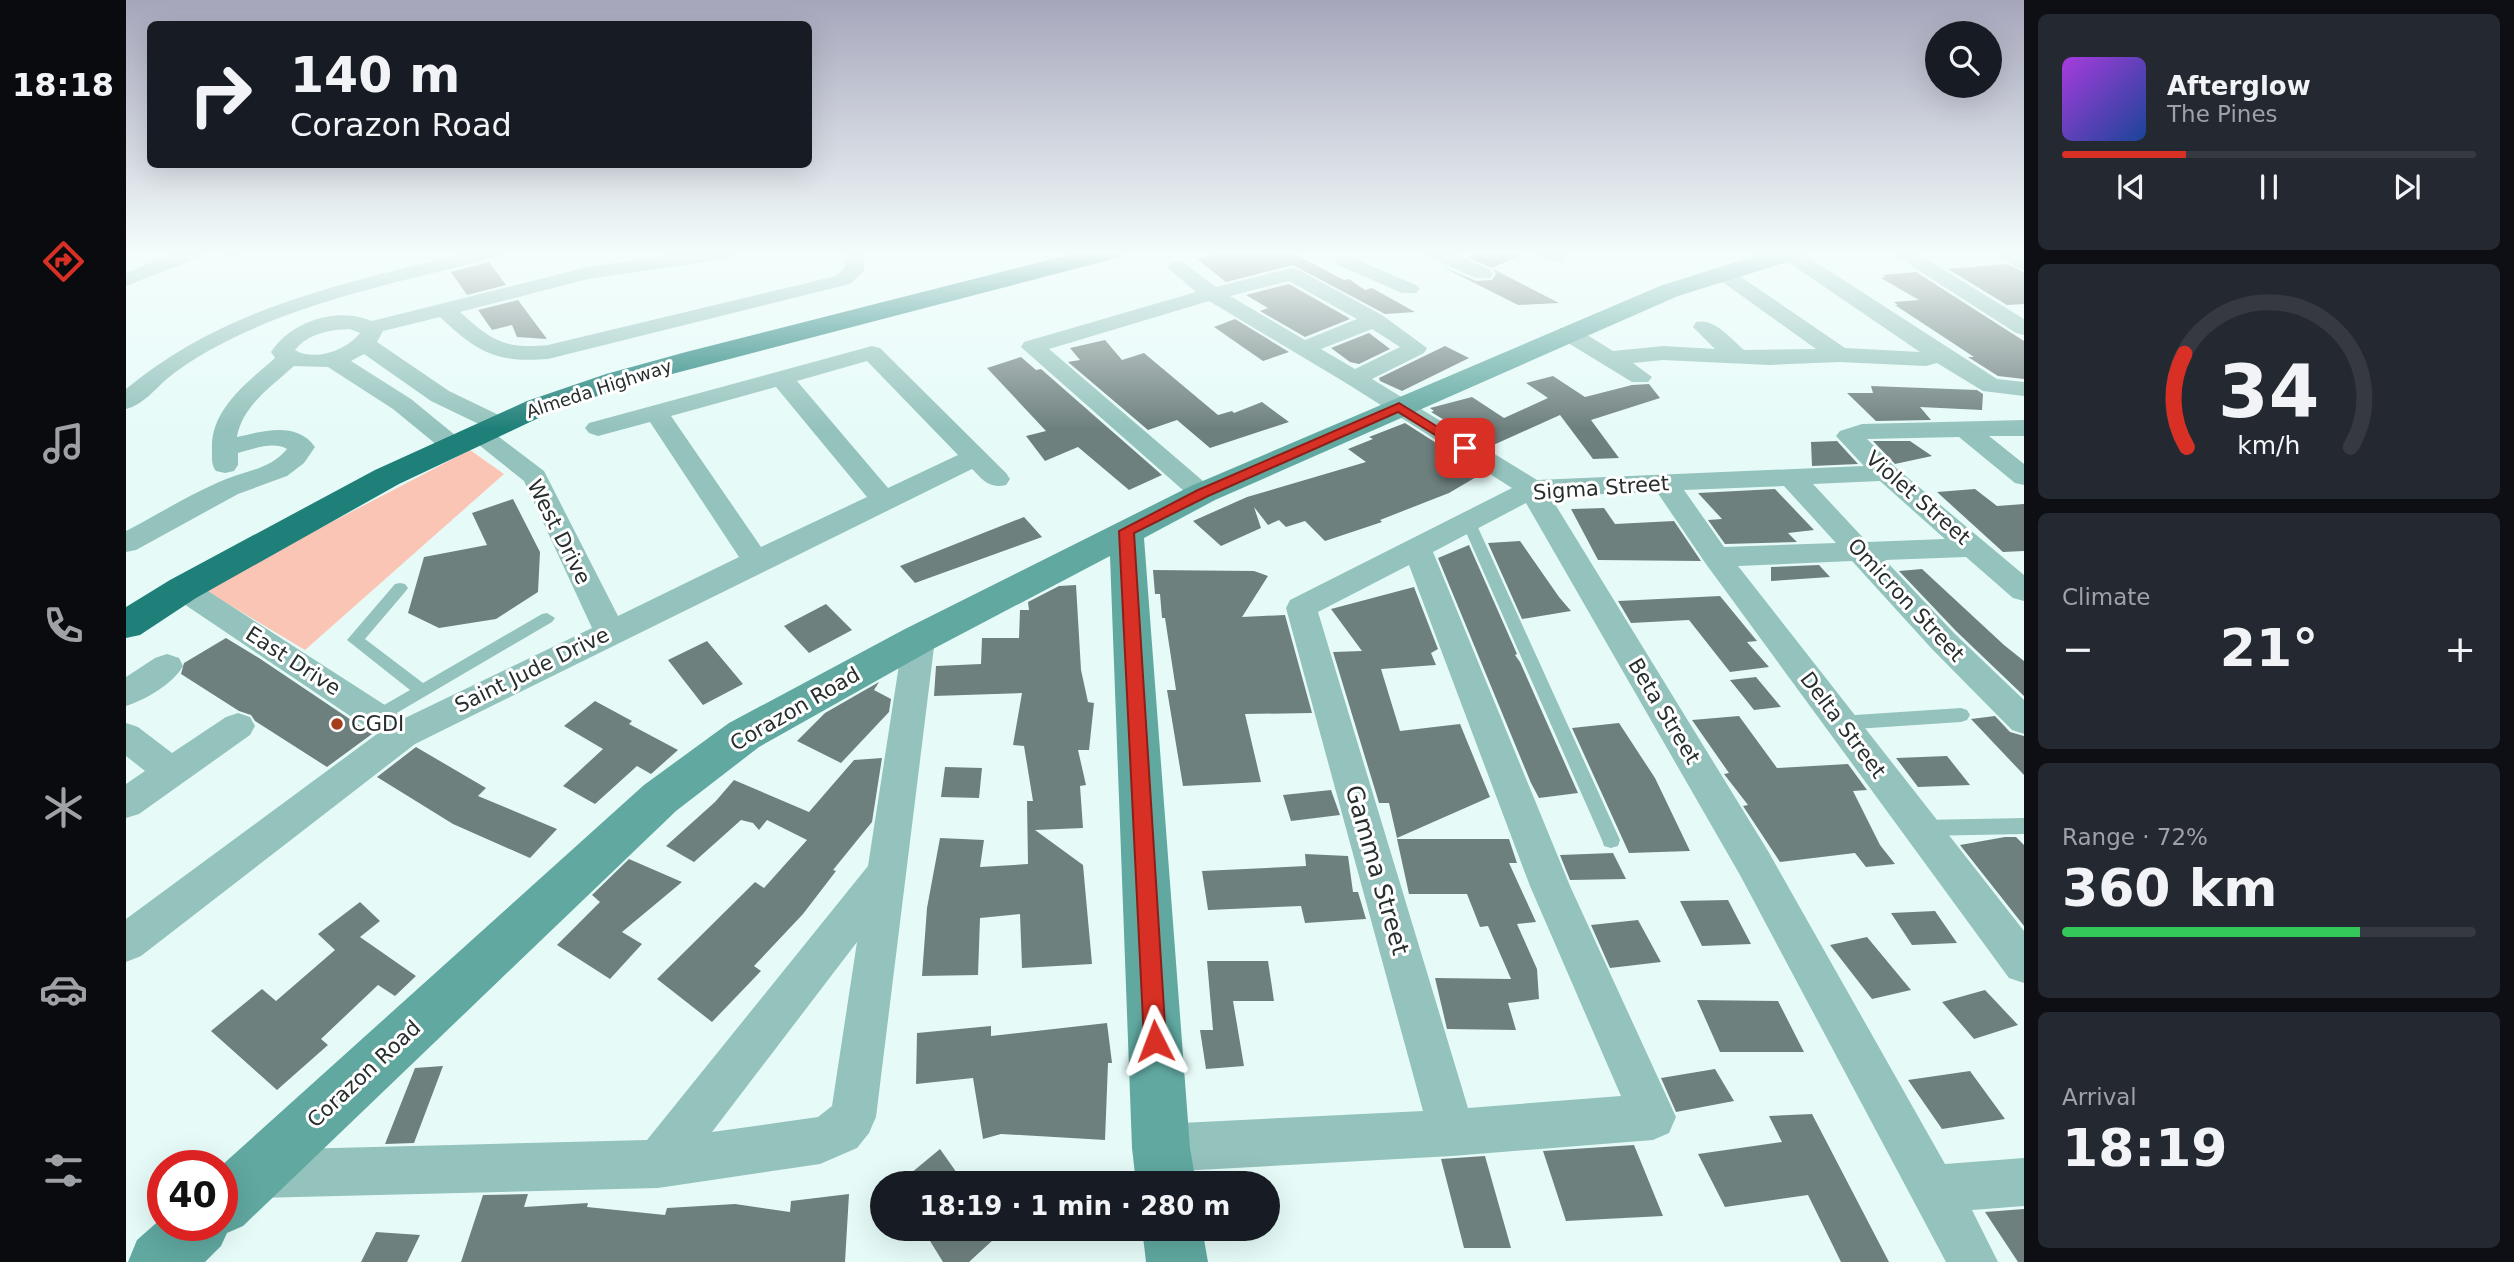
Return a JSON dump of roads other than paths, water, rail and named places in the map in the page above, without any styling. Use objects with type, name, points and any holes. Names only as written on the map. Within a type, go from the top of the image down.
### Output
[{"type":"highway","name":"Almeda Highway","points":[[126,625],[183,589],[387,477],[617,380],[884,311]]},
{"type":"street","points":[[126,402],[162,371],[206,343],[278,311]]},
{"type":"street","points":[[294,311],[310,329]]},
{"type":"street","points":[[435,311],[367,336],[332,359],[299,362],[288,359],[282,352],[287,342],[310,329],[350,322],[367,336],[440,396],[480,437]]},
{"type":"street","points":[[446,311],[483,345],[502,354],[518,356],[548,352],[716,311]]},
{"type":"street","points":[[1155,311],[1032,347],[1203,493]]},
{"type":"street","name":"Beta Street","points":[[1241,311],[1354,377],[1532,489],[1754,863],[1973,1262]]},
{"type":"street","points":[[1354,377],[1416,348],[1358,311]]},
{"type":"street","name":"Corazon Road","points":[[238,1190],[660,799],[744,735],[919,639],[1203,493],[1621,311]]},
{"type":"street","points":[[1776,311],[1839,355]]},
{"type":"street","points":[[1876,311],[1991,386],[2024,389]]},
{"type":"street","points":[[1996,311],[2024,328]]},
{"type":"street","points":[[265,316],[310,329]]},
{"type":"street","points":[[1304,348],[1374,320]]},
{"type":"street","points":[[1704,327],[1738,357]]},
{"type":"street","points":[[1568,333],[1640,377]]},
{"type":"street","points":[[598,428],[872,353],[997,479]]},
{"type":"street","points":[[1609,358],[1663,353],[1738,357],[1839,355],[1926,359],[1940,355]]},
{"type":"street","points":[[230,487],[225,469],[227,448],[224,435],[230,416],[288,359]]},
{"type":"street","points":[[332,359],[410,410],[480,437]]},
{"type":"street","points":[[782,377],[885,501]]},
{"type":"street","points":[[410,410],[440,396]]},
{"type":"street","points":[[656,412],[756,561]]},
{"type":"street","points":[[1963,428],[2024,477]]},
{"type":"street","name":"Violet Street","points":[[2024,428],[1862,432],[1849,436],[1886,473],[2024,591]]},
{"type":"street","name":"West Drive","points":[[480,437],[535,477],[610,632]]},
{"type":"street","points":[[126,543],[230,487],[264,478],[292,463],[302,447],[289,438],[261,439],[227,448]]},
{"type":"street","name":"Saint Jude Drive","points":[[126,943],[390,725],[610,632],[975,457]]},
{"type":"street","name":"Sigma Street","points":[[1301,608],[1532,489],[1886,473]]},
{"type":"street","name":"Omicron Street","points":[[1791,477],[1943,642],[2024,721]]},
{"type":"street","name":"Delta Street","points":[[1666,484],[1716,557],[2024,964]]},
{"type":"street","points":[[1126,531],[1164,1166],[1452,1133],[1653,1117],[1550,886],[1417,548]]},
{"type":"street","points":[[1716,557],[1973,547]]},
{"type":"street","name":"East Drive","points":[[183,589],[390,725]]},
{"type":"street","name":"Gamma Street","points":[[1301,608],[1452,1133]]},
{"type":"street","points":[[256,1174],[658,1164],[820,1140],[840,1131],[853,1117],[919,639]]},
{"type":"street","points":[[126,693],[167,666]]},
{"type":"street","points":[[126,803],[238,726]]},
{"type":"street","points":[[126,737],[171,772]]},
{"type":"street","points":[[658,1164],[887,872]]},
{"type":"street","points":[[1933,1189],[2024,1182]]},
{"type":"street","points":[[159,1262],[182,1241]]},
{"type":"street","points":[[1174,1241],[1177,1262]]},
{"type":"lane","points":[[1468,521],[1611,840]]},
{"type":"lane","points":[[400,588],[355,640],[422,691]]},
{"type":"lane","points":[[390,725],[422,691],[547,618]]},
{"type":"lane","points":[[1840,723],[1961,716]]},
{"type":"lane","points":[[1922,828],[2024,826]]},
{"type":"place","name":"CGDI","points":[[337,724]]}]
